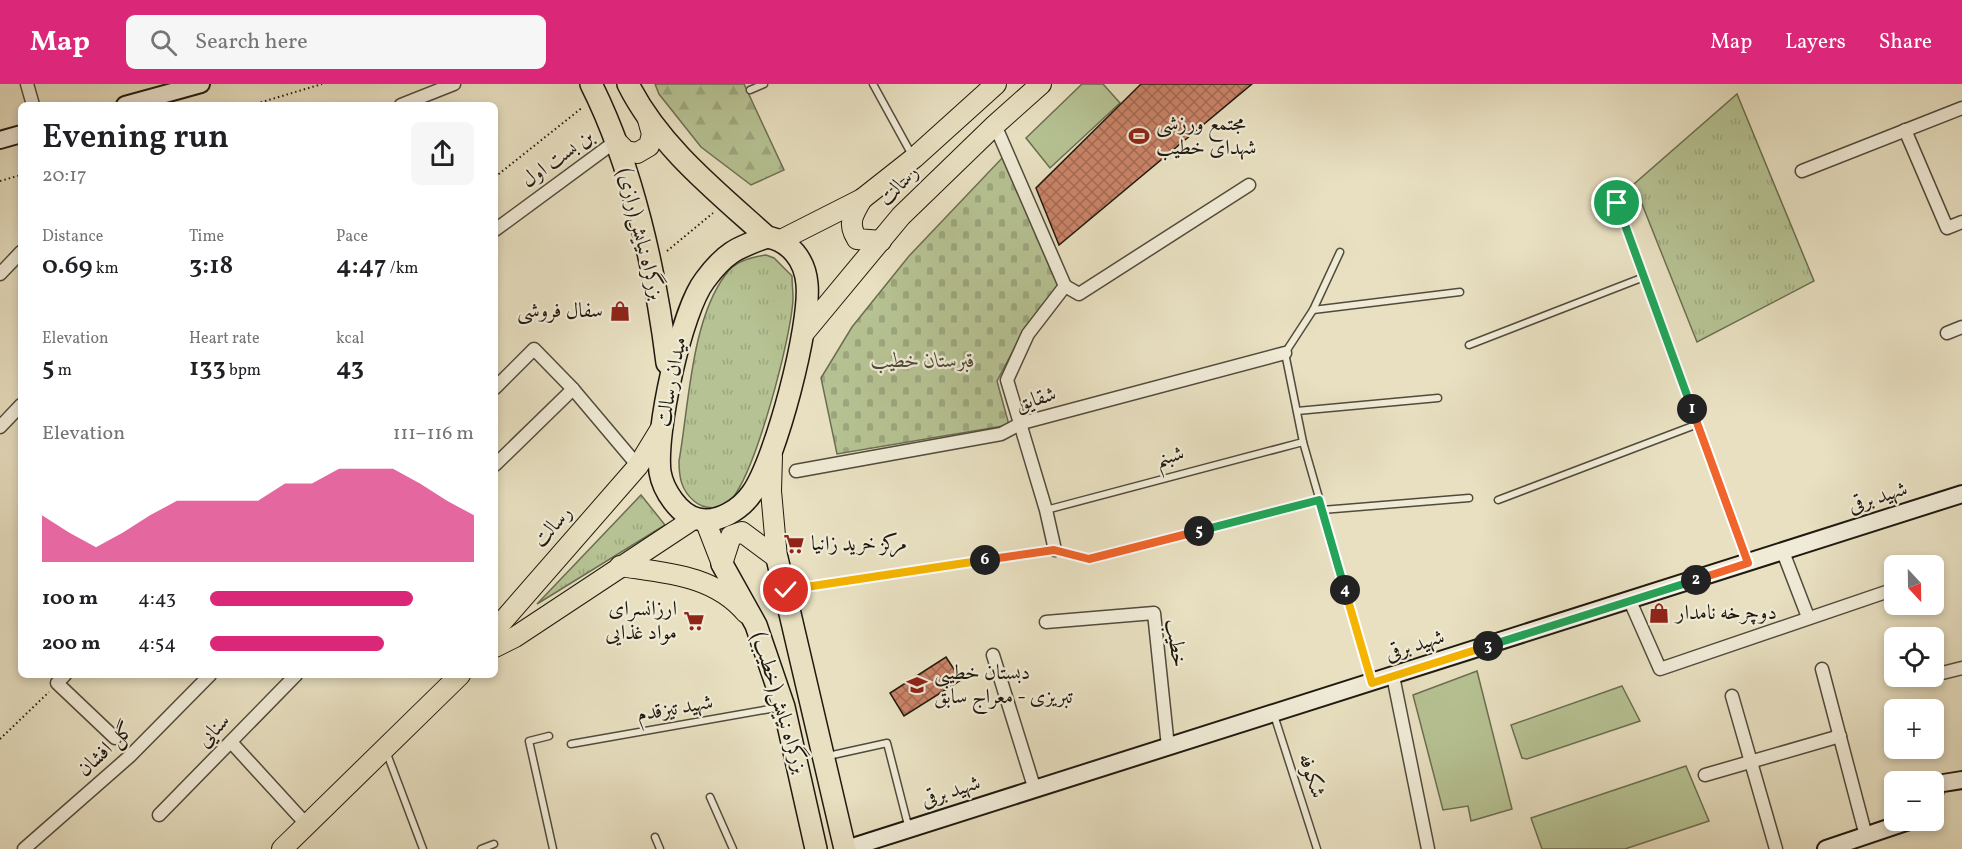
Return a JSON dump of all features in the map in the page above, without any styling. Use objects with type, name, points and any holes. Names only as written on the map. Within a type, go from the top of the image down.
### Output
[{"type":"highway","points":[[628,84],[647,116],[680,158],[725,200],[797,253],[807,283],[804,333],[772,454],[753,492],[741,506],[728,515],[700,519]]},
{"type":"highway","name":"بزرگراه نیایش(رازی)","points":[[594,90],[616,141],[648,260],[663,331],[670,389]]},
{"type":"highway","name":"میدان رسالت","points":[[700,519],[682,510],[666,489],[660,473],[659,454],[678,338],[703,281],[732,250],[774,238]]},
{"type":"highway","name":"بزرگراه نیایش(خطیب)","points":[[777,558],[846,849]]},
{"type":"highway","name":"بزرگراه نیایش(خطیب)","points":[[723,564],[756,625],[784,707],[816,849]]},
{"type":"main road","points":[[136,102],[201,84]]},
{"type":"main road","name":"رسالت","points":[[774,238],[862,199],[914,158],[982,92],[996,84]]},
{"type":"main road","name":"رسالت","points":[[804,333],[901,216],[1041,84]]},
{"type":"main road","points":[[616,141],[626,151],[638,153],[649,146],[652,134],[647,116]]},
{"type":"main road","points":[[0,140],[18,135]]},
{"type":"main road","points":[[862,199],[851,216],[851,231],[856,240],[881,241]]},
{"type":"main road","name":"رسالت","points":[[498,627],[638,466],[663,425]]},
{"type":"main road","points":[[772,454],[771,491],[777,558]]},
{"type":"main road","name":"شهید برقی","points":[[846,849],[1962,494]]},
{"type":"main road","points":[[498,646],[515,637],[620,566],[700,519],[723,564]]},
{"type":"main road","points":[[723,564],[731,536],[742,532],[777,558]]},
{"type":"main road","points":[[620,566],[686,576],[716,587],[739,604],[756,625]]},
{"type":"main road","points":[[295,839],[457,678]]},
{"type":"main road","points":[[1944,783],[1962,780]]},
{"type":"main road","points":[[1831,848],[1884,830]]},
{"type":"street","points":[[27,84],[32,102]]},
{"type":"street","points":[[409,102],[454,84]]},
{"type":"street","points":[[1802,171],[1962,108]]},
{"type":"street","points":[[995,125],[1065,286],[1079,294],[1249,185]]},
{"type":"street","points":[[1905,130],[1947,228],[1962,222]]},
{"type":"street","name":"بن بست اول","points":[[498,228],[616,141]]},
{"type":"street","points":[[0,274],[18,255]]},
{"type":"street","points":[[1054,550],[1046,510],[1022,423],[1007,380],[1028,334],[1065,286]]},
{"type":"street","points":[[1947,333],[1962,327]]},
{"type":"street","points":[[498,385],[534,349],[573,389],[638,466]]},
{"type":"street","name":"شقایق","points":[[796,471],[1001,434],[1022,423],[1285,353]]},
{"type":"street","points":[[498,462],[573,389]]},
{"type":"street","points":[[0,427],[18,408]]},
{"type":"street","points":[[1783,552],[1808,617]]},
{"type":"street","points":[[1630,601],[1660,669],[1884,593]]},
{"type":"street","name":"خطیب","points":[[1046,622],[1154,613],[1168,747]]},
{"type":"street","points":[[993,655],[1035,790]]},
{"type":"street","points":[[1944,672],[1962,668]]},
{"type":"street","points":[[1822,669],[1866,836]]},
{"type":"street","points":[[1392,676],[1428,849]]},
{"type":"street","name":"گل افشان","points":[[24,849],[130,756],[207,678]]},
{"type":"street","name":"سنایی","points":[[159,815],[294,678]]},
{"type":"street","points":[[61,679],[115,738]]},
{"type":"street","points":[[1732,696],[1776,849]]},
{"type":"street","points":[[1705,774],[1840,736]]},
{"type":"street","points":[[231,742],[295,839]]},
{"type":"lane","points":[[750,90],[764,84]]},
{"type":"lane","points":[[873,84],[914,158]]},
{"type":"lane","points":[[1617,203],[1748,563]]},
{"type":"lane","points":[[1340,252],[1313,310],[1285,353],[1319,500],[1372,683]]},
{"type":"lane","points":[[1469,345],[1644,277]]},
{"type":"lane","points":[[1313,310],[1460,292]]},
{"type":"lane","points":[[1297,411],[1438,398]]},
{"type":"lane","points":[[1498,500],[1698,424]]},
{"type":"lane","name":"شبنم","points":[[1046,510],[1304,442]]},
{"type":"lane","points":[[1323,510],[1469,498]]},
{"type":"lane","points":[[786,590],[1054,550],[1089,559],[1319,500]]},
{"type":"lane","name":"شهید تیزقدم","points":[[571,744],[784,707]]},
{"type":"lane","name":"شکوفه","points":[[1274,714],[1317,849]]},
{"type":"lane","points":[[549,736],[529,741],[553,849]]},
{"type":"lane","points":[[825,757],[887,743],[909,829]]},
{"type":"lane","points":[[384,748],[423,849]]},
{"type":"lane","points":[[710,796],[733,849]]},
{"type":"lane","points":[[654,837],[660,849]]},
{"type":"lane","points":[[481,849],[494,844]]},
{"type":"path","points":[[262,102],[322,84]]},
{"type":"path","points":[[498,174],[594,90]]},
{"type":"path","points":[[0,181],[18,176]]},
{"type":"path","points":[[648,260],[658,259],[725,200]]},
{"type":"path","points":[[0,739],[61,679]]},
{"type":"green space","points":[[655,84],[744,84],[784,170],[751,185],[701,147],[659,94]]},
{"type":"green space","points":[[1082,84],[1103,84],[1120,103],[1050,168],[1026,138]]},
{"type":"green space","points":[[1737,94],[1814,281],[1697,342],[1634,184]]},
{"type":"green space","name":"قبرستان خطیب","points":[[1004,156],[1058,286],[1023,332],[997,381],[1009,425],[837,454],[821,378],[852,327],[909,256]]},
{"type":"green space","points":[[766,255],[774,258],[792,276],[791,318],[779,373],[761,434],[741,485],[731,500],[723,506],[703,506],[686,492],[680,478],[679,467],[698,339],[714,293],[726,274],[744,260]]},
{"type":"green space","points":[[641,495],[665,525],[537,604]]},
{"type":"green space","points":[[1477,671],[1512,809],[1471,821],[1468,806],[1443,810],[1413,695]]},
{"type":"green space","points":[[1622,686],[1640,721],[1527,759],[1522,758],[1511,725]]},
{"type":"green space","points":[[1686,766],[1709,821],[1625,849],[1542,849],[1531,818]]},
{"type":"building","name":"مجتمع ورزشی شهدای خطیب","points":[[1141,84],[1252,84],[1059,245],[1036,188]]},
{"type":"building","points":[[946,657],[961,680],[904,716],[890,693]]},
{"type":"place","name":"مجتمع ورزشی شهدای خطیب","points":[[1139,136]]},
{"type":"place","name":"سفال فروشی","points":[[620,311]]},
{"type":"place","name":"مرکز خرید زانیا","points":[[794,544]]},
{"type":"place","name":"دوچرخه نامدار","points":[[1659,613]]},
{"type":"place","name":"ارزانسرای مواد غذایی","points":[[694,621]]},
{"type":"place","name":"دبستان خطیبی تبریزی - معراج سابق","points":[[917,685]]},
{"type":"route","points":[[786,590],[1054,550],[1089,559],[1319,500],[1372,683],[1748,563],[1617,203]]}]
